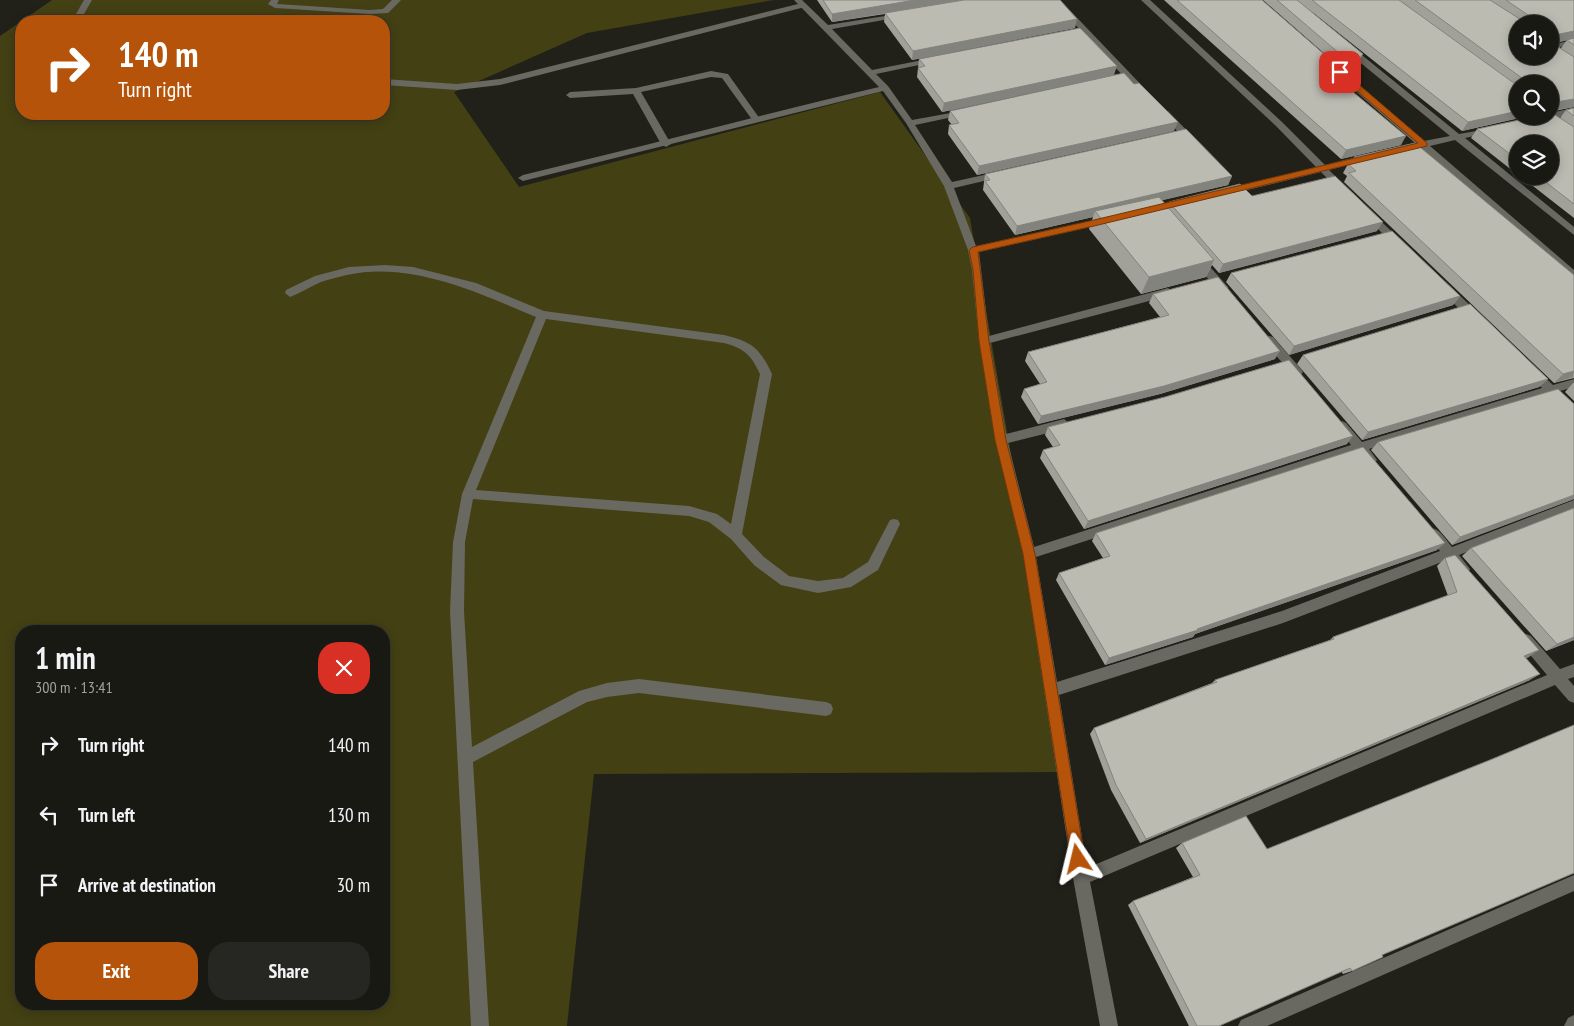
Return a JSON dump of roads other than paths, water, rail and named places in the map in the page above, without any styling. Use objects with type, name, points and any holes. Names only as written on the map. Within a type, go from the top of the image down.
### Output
[{"type":"street","points":[[79,15],[88,0]]},
{"type":"street","points":[[275,0],[272,4],[276,6],[378,12],[385,11],[397,0]]},
{"type":"street","points":[[1056,0],[1123,77],[1156,105],[1180,134],[1199,147]]},
{"type":"street","points":[[1144,0],[1279,124],[1320,168],[1357,202],[1384,235],[1409,254]]},
{"type":"street","points":[[390,82],[457,87],[500,82],[800,2],[885,88],[910,123],[949,186],[973,250],[977,270],[984,341],[1001,440],[1029,554],[1081,878],[1108,1026]]},
{"type":"street","points":[[826,28],[906,14]]},
{"type":"street","points":[[1075,32],[1084,31]]},
{"type":"street","points":[[1559,46],[1574,42]]},
{"type":"street","points":[[1343,44],[1574,232]]},
{"type":"street","points":[[1322,56],[1574,276]]},
{"type":"street","points":[[870,73],[948,57]]},
{"type":"street","points":[[570,94],[636,91],[711,74],[722,75],[725,76],[756,119]]},
{"type":"street","points":[[523,178],[666,144],[756,119],[885,88]]},
{"type":"street","points":[[636,91],[666,144]]},
{"type":"street","points":[[910,123],[969,110]]},
{"type":"street","points":[[1559,114],[1574,111]]},
{"type":"street","points":[[1393,152],[1502,128]]},
{"type":"street","points":[[1212,195],[1237,185],[1375,156]]},
{"type":"street","points":[[949,186],[1013,171]]},
{"type":"street","points":[[973,250],[1120,217]]},
{"type":"street","points":[[1191,251],[1235,303]]},
{"type":"street","points":[[290,293],[319,279],[349,272],[385,269],[413,271],[472,286],[542,315],[724,339],[745,344],[758,355],[766,374],[735,535]]},
{"type":"street","points":[[1437,281],[1460,309],[1485,327]]},
{"type":"street","points":[[984,341],[1179,290]]},
{"type":"street","points":[[480,1026],[457,611],[459,542],[468,494],[542,315]]},
{"type":"street","points":[[1262,332],[1306,383]]},
{"type":"street","points":[[1525,365],[1574,411]]},
{"type":"street","points":[[1029,554],[1360,447],[1574,383]]},
{"type":"street","points":[[1336,419],[1378,468]]},
{"type":"street","points":[[1001,440],[1076,421]]},
{"type":"street","points":[[468,494],[689,512],[713,518],[735,535],[759,561],[786,581],[818,587],[846,583],[873,566],[894,524]]},
{"type":"street","points":[[1050,691],[1283,617],[1574,505]]},
{"type":"street","points":[[1426,526],[1469,576]]},
{"type":"street","points":[[1520,634],[1574,696]]},
{"type":"street","points":[[1081,878],[1574,670]]},
{"type":"street","points":[[465,758],[584,696],[607,690],[639,686],[826,709]]},
{"type":"street","points":[[1247,1026],[1574,883]]}]
